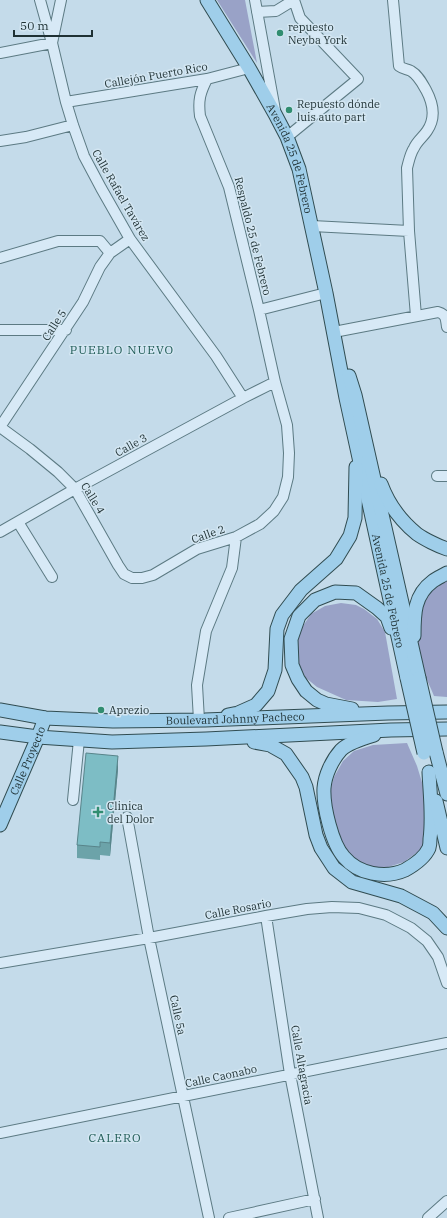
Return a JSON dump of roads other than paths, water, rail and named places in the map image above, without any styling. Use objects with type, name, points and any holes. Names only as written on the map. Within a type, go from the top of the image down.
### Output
[{"type":"main road","name":"Avenida 25 de Febrero","points":[[207,0],[249,68],[275,114],[287,137],[299,169],[334,332],[356,395],[362,446],[430,753],[436,771],[447,794]]},
{"type":"main road","points":[[362,446],[385,495],[398,514],[418,534],[447,549]]},
{"type":"main road","points":[[202,720],[238,713],[256,705],[268,691],[275,670],[277,629],[282,615],[301,590],[336,559],[350,536],[355,518],[362,446]]},
{"type":"main road","points":[[409,662],[416,604],[422,592],[433,580],[447,573]]},
{"type":"main road","points":[[388,713],[345,708],[326,704],[317,700],[306,691],[298,679],[292,665],[291,639],[299,616],[315,600],[335,592],[356,593],[387,617],[409,662]]},
{"type":"main road","name":"Boulevard Johnny Pacheco","points":[[0,710],[45,718],[113,721],[202,720],[447,712]]},
{"type":"main road","name":"Calle Proyecto","points":[[0,825],[45,718]]},
{"type":"main road","name":"Boulevard Johnny Pacheco","points":[[0,732],[38,737],[112,742],[447,729]]},
{"type":"main road","points":[[391,730],[358,740],[341,750],[330,767],[324,787],[324,800],[331,831],[337,848],[344,858],[355,867],[375,874],[398,873],[412,866],[422,858],[429,848],[432,829],[436,771]]},
{"type":"main road","points":[[206,739],[262,743],[270,745],[286,754],[302,777],[306,787],[316,835],[321,848],[334,868],[352,882],[401,896],[433,913],[447,928]]},
{"type":"main road","name":"Avenida 25 de Febrero","points":[[436,771],[447,848]]},
{"type":"main road","points":[[436,771],[447,785]]},
{"type":"street","name":"Calle Rafael Tavárez","points":[[40,0],[66,102],[84,156],[130,239],[216,356],[243,398]]},
{"type":"street","points":[[0,53],[52,43],[61,0]]},
{"type":"street","points":[[255,0],[275,114]]},
{"type":"street","points":[[257,12],[276,11],[294,0],[300,18],[358,79],[287,137]]},
{"type":"street","points":[[393,0],[399,66],[410,70],[420,80],[427,92],[433,112],[431,125],[414,147],[409,158],[407,168],[409,231],[416,316]]},
{"type":"street","name":"Callejón Puerto Rico","points":[[66,102],[207,79],[249,68]]},
{"type":"street","name":"Respaldo 25 de Febrero","points":[[207,79],[200,92],[198,105],[200,116],[230,187],[260,310],[275,382],[287,426],[289,453],[288,477],[283,498]]},
{"type":"street","points":[[0,141],[26,137],[73,125]]},
{"type":"street","points":[[312,226],[409,231]]},
{"type":"street","name":"Calle 5","points":[[0,427],[66,330],[83,302],[100,267],[110,253],[130,239]]},
{"type":"street","points":[[0,258],[60,241],[101,242],[110,253]]},
{"type":"street","name":"Respaldo 25 de Febrero","points":[[260,310],[326,293]]},
{"type":"street","points":[[334,332],[438,312],[445,316],[447,327]]},
{"type":"street","points":[[0,330],[66,330]]},
{"type":"street","name":"Calle 3","points":[[0,532],[75,489],[275,382]]},
{"type":"street","name":"Calle 4","points":[[0,427],[52,467],[75,489],[118,565],[124,574],[132,578]]},
{"type":"street","name":"Calle 2","points":[[132,578],[142,578],[153,575],[197,549],[236,537],[260,524],[274,512],[283,498]]},
{"type":"street","points":[[18,522],[52,577]]},
{"type":"street","points":[[202,720],[197,685],[206,631],[232,568],[236,537]]},
{"type":"street","points":[[73,800],[79,740]]},
{"type":"street","name":"Calle 5a","points":[[127,817],[149,938],[209,1218]]},
{"type":"street","name":"Calle Rosario","points":[[0,963],[149,938],[266,916],[332,906],[359,908],[386,915],[412,928],[427,941],[438,957],[447,984]]},
{"type":"street","name":"Calle Altagracia","points":[[266,916],[290,1074],[318,1218]]},
{"type":"street","name":"Calle Caonabo","points":[[0,1133],[447,1042]]},
{"type":"street","points":[[229,1218],[315,1199]]},
{"type":"street","points":[[428,1218],[447,1201]]},
{"type":"place","name":"repuesto Neyba York","points":[[280,33]]},
{"type":"place","name":"Repuesto dónde luis auto part","points":[[289,110]]},
{"type":"place","name":"Aprezio","points":[[101,710]]},
{"type":"place","name":"Clinica del Dolor","points":[[98,812]]},
{"type":"district","name":"PUEBLO NUEVO","points":[[122,349]]},
{"type":"district","name":"CALERO","points":[[115,1137]]}]
